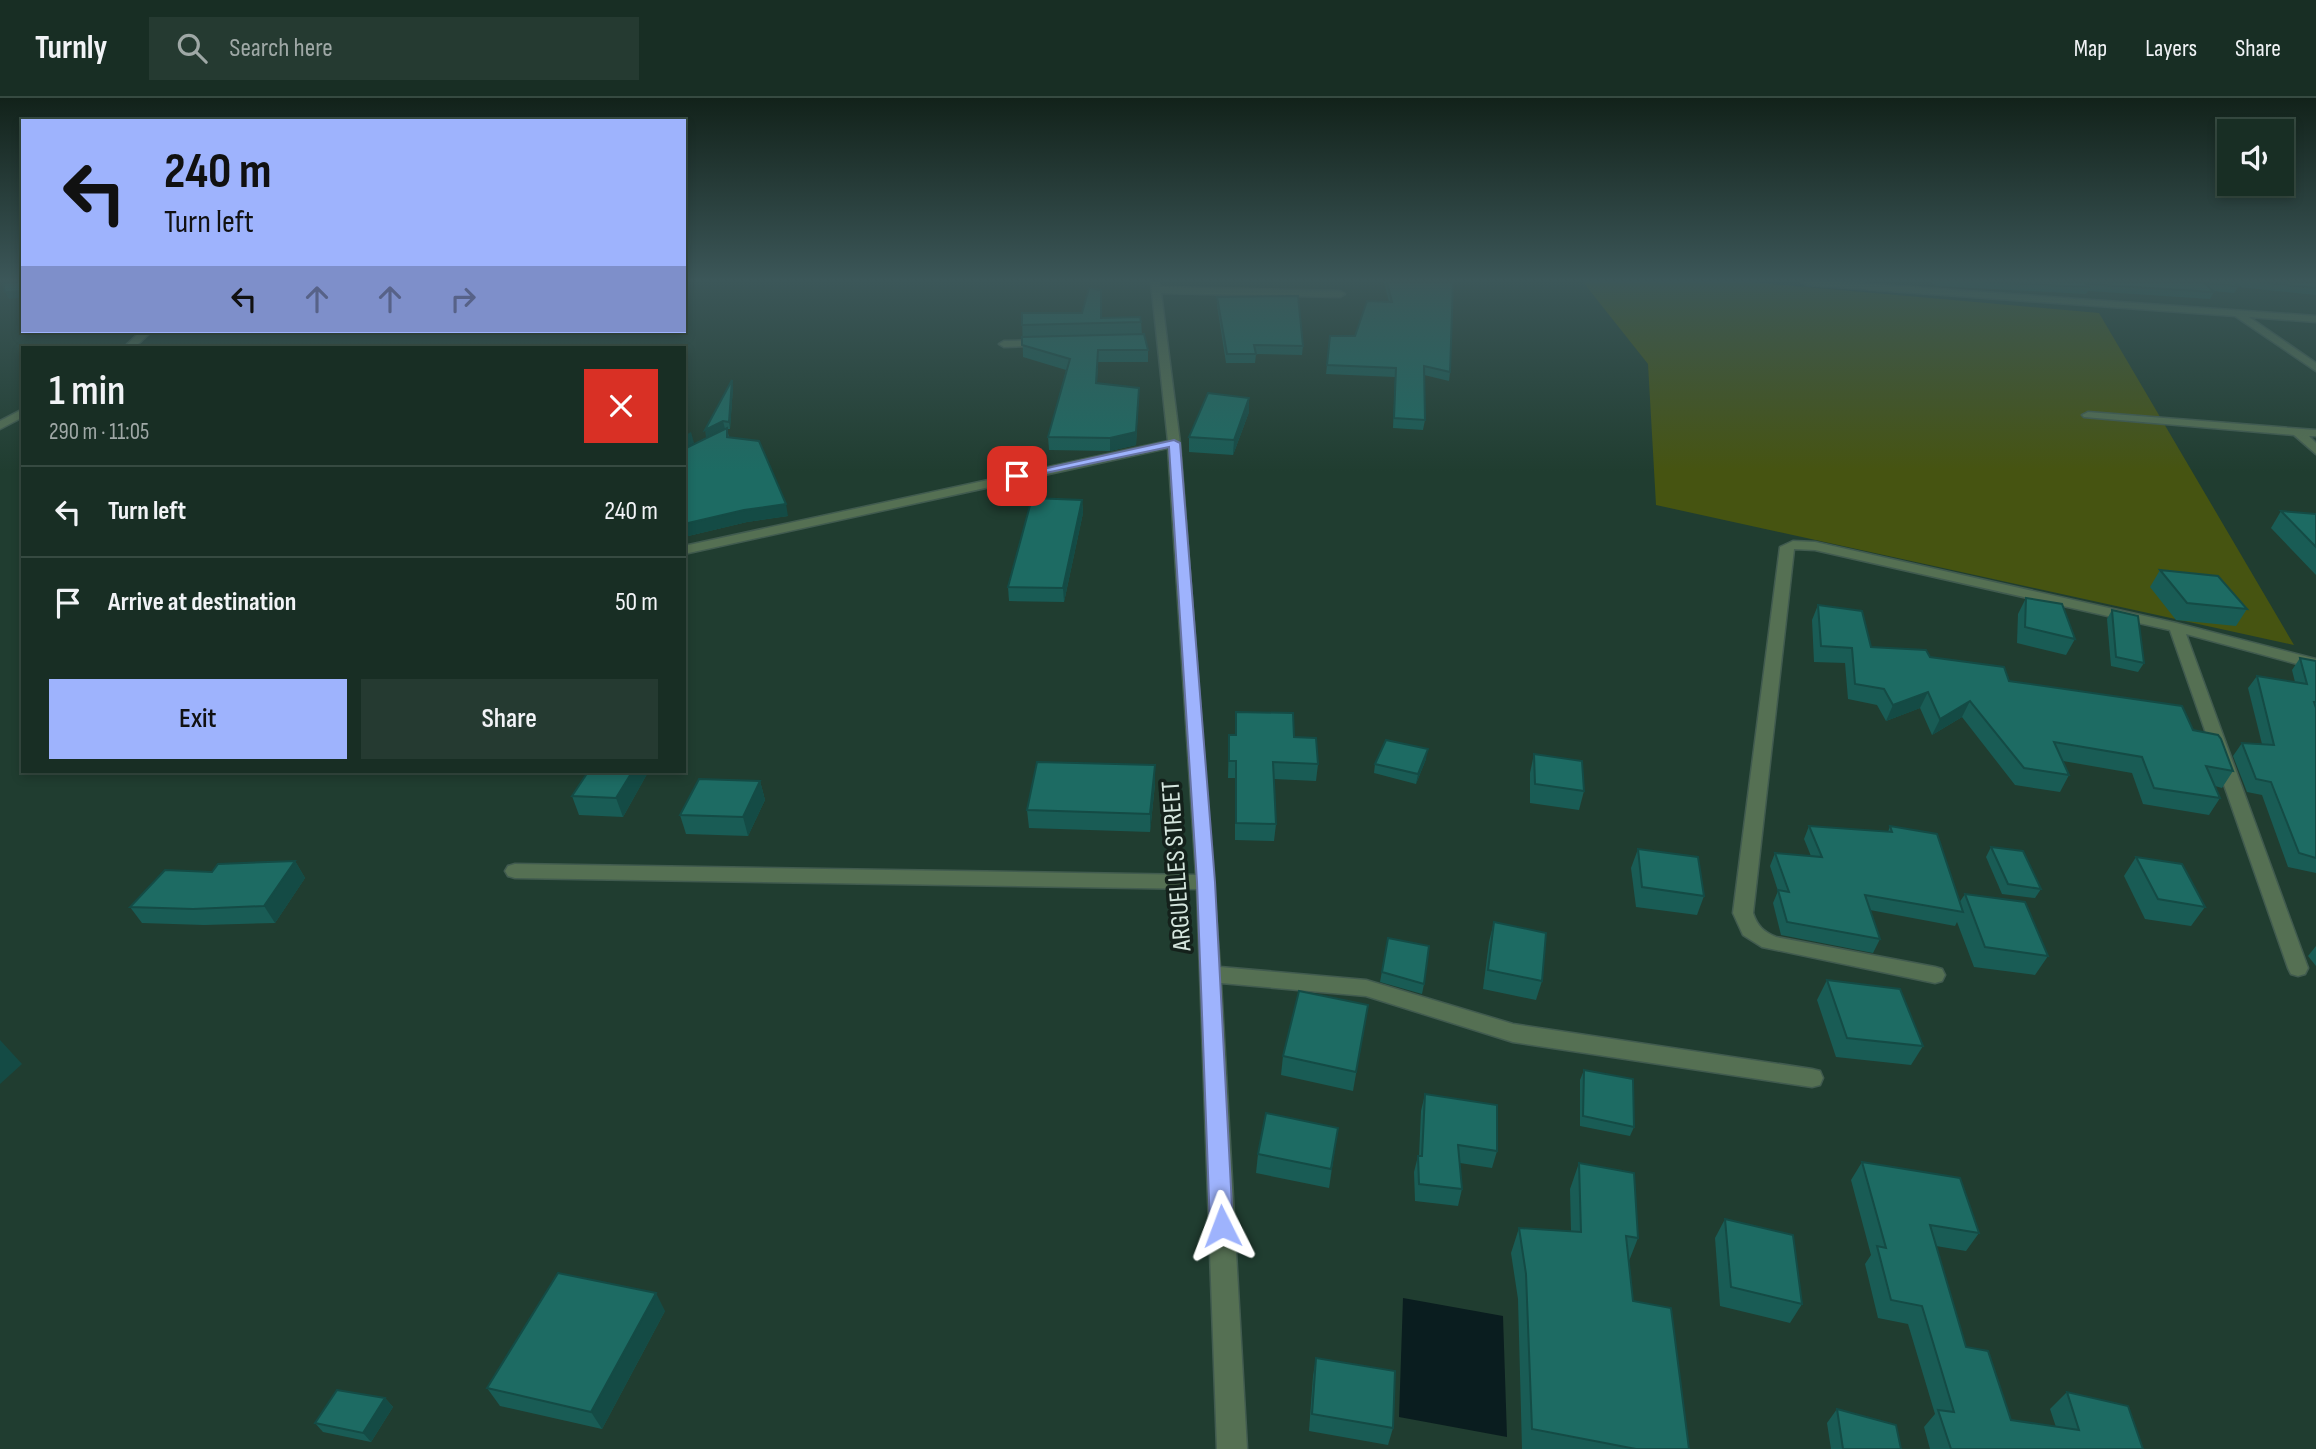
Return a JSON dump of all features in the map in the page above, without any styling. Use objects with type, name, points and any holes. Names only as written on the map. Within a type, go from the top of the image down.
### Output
[{"type":"street","name":"ARGUELLES STREET","points":[[1156,345],[1174,443],[1206,882],[1232,1449]]},
{"type":"street","points":[[2283,345],[2316,368]]},
{"type":"street","points":[[0,426],[21,413]]},
{"type":"street","points":[[2088,415],[2316,433]]},
{"type":"street","points":[[2297,431],[2316,450]]},
{"type":"street","points":[[686,550],[1174,443]]},
{"type":"street","points":[[1935,975],[1775,944],[1762,940],[1745,923],[1743,913],[1787,547],[1803,544],[1815,546],[2176,627],[2316,664]]},
{"type":"street","points":[[2176,627],[2298,968]]},
{"type":"street","points":[[515,871],[1206,882]]},
{"type":"street","points":[[1210,974],[1366,988],[1513,1032],[1812,1078]]},
{"type":"green space","points":[[1633,345],[2118,345],[2294,645],[1656,505],[1648,364]]},
{"type":"shaded area","points":[[1403,1298],[1503,1316],[1507,1437],[1399,1417]]},
{"type":"building","points":[[1022,345],[1147,345],[1148,350],[1098,350],[1096,383],[1139,388],[1136,432],[1110,438],[1048,437],[1070,359]]},
{"type":"building","points":[[1225,345],[1254,345],[1256,354],[1227,354]]},
{"type":"building","points":[[1329,345],[1451,345],[1450,372],[1424,366],[1425,420],[1394,418],[1396,368],[1327,365]]},
{"type":"building","points":[[732,380],[729,422],[723,421],[705,430]]},
{"type":"building","points":[[1208,393],[1249,398],[1234,440],[1189,437]]},
{"type":"building","points":[[727,428],[727,437],[759,441],[786,504],[744,510],[686,524],[686,448]]},
{"type":"building","points":[[1032,498],[1082,500],[1063,588],[1008,587]]},
{"type":"building","points":[[2281,511],[2316,514],[2316,547]]},
{"type":"building","points":[[2160,570],[2218,576],[2247,609],[2187,603]]},
{"type":"building","points":[[2026,598],[2062,604],[2075,639],[2025,627]]},
{"type":"building","points":[[1818,605],[1862,611],[1871,647],[1926,650],[1930,657],[2004,667],[2009,681],[2182,706],[2193,730],[2218,735],[2233,771],[2206,766],[2220,798],[2154,788],[2142,757],[2054,742],[2069,775],[2024,768],[1970,701],[1940,719],[1928,692],[1893,705],[1884,689],[1855,684],[1852,648],[1821,646]]},
{"type":"building","points":[[2112,610],[2138,616],[2144,663],[2116,657]]},
{"type":"building","points":[[2300,658],[2316,661],[2316,858],[2299,853],[2271,782],[2256,779],[2242,743],[2274,745],[2257,676],[2307,684]]},
{"type":"building","points":[[1236,712],[1293,713],[1294,737],[1316,738],[1318,764],[1273,762],[1276,824],[1236,823],[1236,761],[1229,761],[1229,735],[1236,735]]},
{"type":"building","points":[[1386,740],[1428,749],[1418,774],[1375,764]]},
{"type":"building","points":[[1534,754],[1582,761],[1584,791],[1535,784]]},
{"type":"building","points":[[1037,762],[1155,765],[1150,814],[1027,810]]},
{"type":"building","points":[[587,773],[631,773],[616,798],[572,796]]},
{"type":"building","points":[[699,779],[760,781],[743,817],[680,815]]},
{"type":"building","points":[[1809,826],[1892,832],[1890,826],[1937,834],[1963,912],[1865,895],[1880,939],[1787,922],[1778,890],[1789,892],[1775,853],[1822,857]]},
{"type":"building","points":[[1991,847],[2023,851],[2041,889],[2008,884]]},
{"type":"building","points":[[1638,849],[1698,857],[1704,896],[1642,887]]},
{"type":"building","points":[[2136,857],[2182,864],[2205,907],[2158,899]]},
{"type":"building","points":[[295,861],[264,906],[193,909],[130,907],[165,870],[212,872],[218,864]]},
{"type":"building","points":[[1965,894],[2025,902],[2048,956],[1985,947]]},
{"type":"building","points":[[1494,922],[1546,933],[1542,981],[1488,970]]},
{"type":"building","points":[[1388,938],[1429,946],[1424,984],[1382,972]]},
{"type":"building","points":[[1827,980],[1900,989],[1923,1046],[1847,1038]]},
{"type":"building","points":[[1299,991],[1368,1005],[1356,1072],[1283,1056]]},
{"type":"building","points":[[1584,1070],[1633,1079],[1634,1127],[1583,1116]]},
{"type":"building","points":[[1425,1094],[1497,1105],[1497,1151],[1458,1145],[1462,1189],[1419,1184],[1418,1156],[1422,1156]]},
{"type":"building","points":[[1266,1113],[1338,1128],[1331,1169],[1258,1154]]},
{"type":"building","points":[[1862,1162],[1960,1178],[1979,1233],[1930,1225],[1966,1347],[1988,1351],[2011,1420],[2079,1430],[2067,1392],[2128,1406],[2143,1449],[1951,1449],[1938,1410],[1954,1412],[1922,1306],[1891,1300],[1877,1246],[1886,1248]]},
{"type":"building","points":[[1579,1163],[1634,1173],[1638,1238],[1626,1236],[1633,1301],[1671,1308],[1689,1449],[1636,1449],[1532,1429],[1526,1274],[1519,1228],[1581,1232]]},
{"type":"building","points":[[1725,1219],[1793,1235],[1802,1304],[1731,1287]]},
{"type":"building","points":[[558,1273],[656,1293],[591,1412],[487,1388]]},
{"type":"building","points":[[1316,1358],[1395,1371],[1393,1428],[1312,1414]]},
{"type":"building","points":[[337,1390],[385,1398],[363,1433],[315,1423]]},
{"type":"building","points":[[1837,1409],[1896,1425],[1901,1449],[1843,1449]]},
{"type":"route","points":[[1017,476],[1174,443],[1206,882],[1222,1226]]}]
